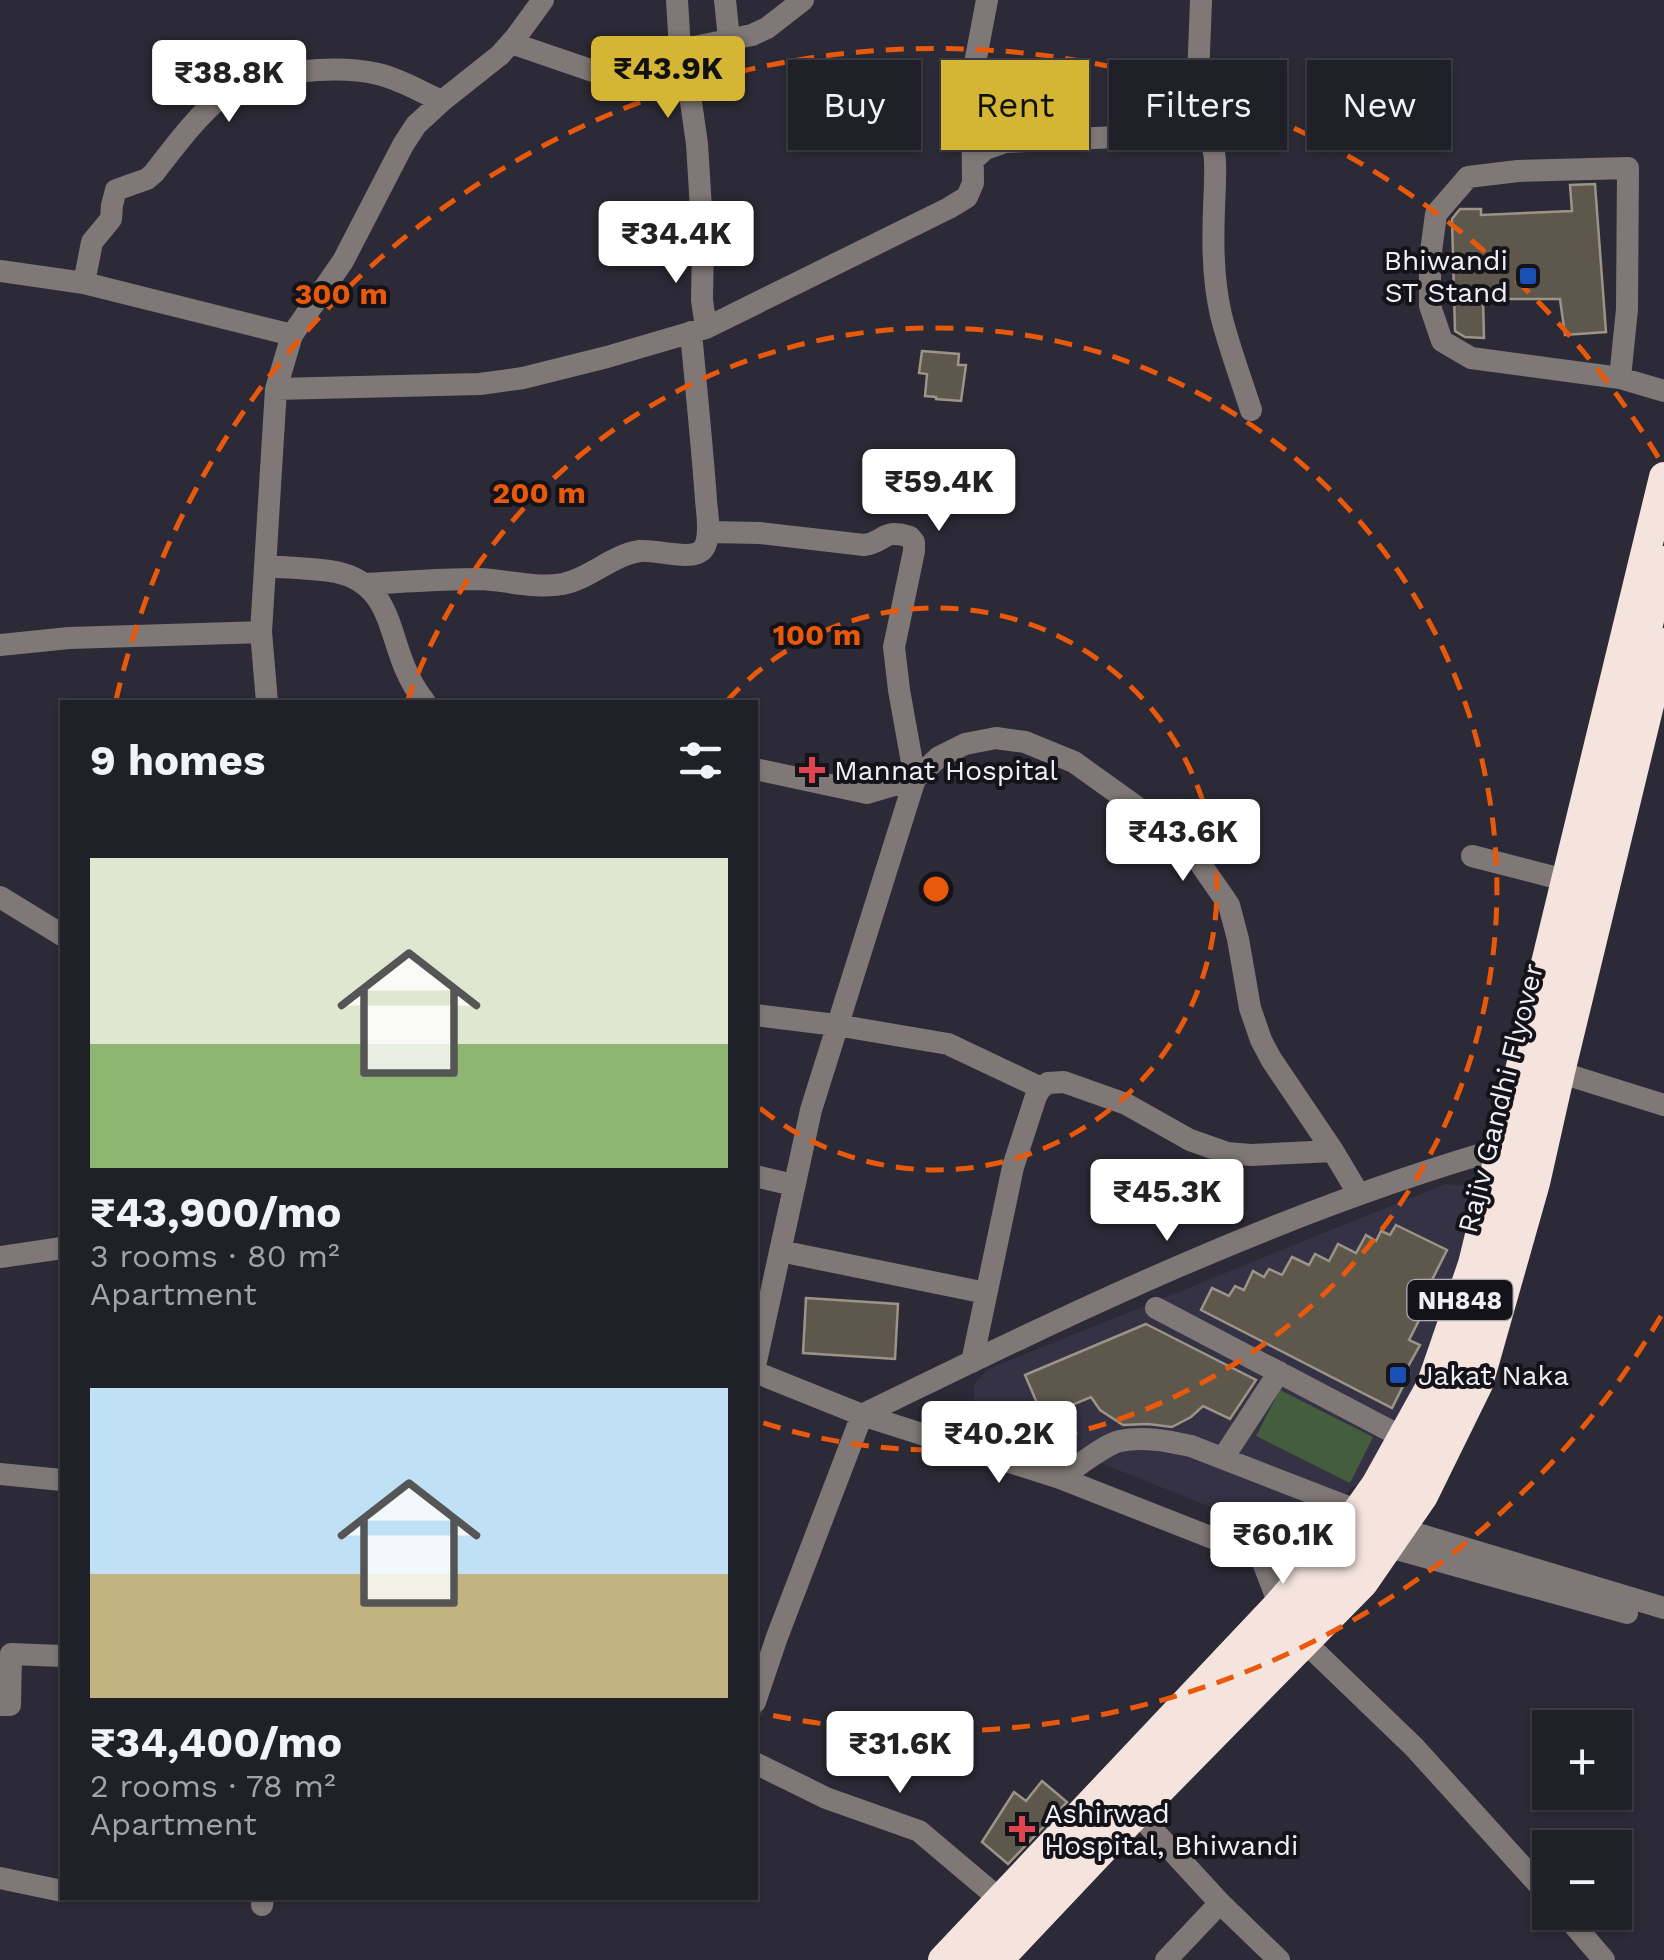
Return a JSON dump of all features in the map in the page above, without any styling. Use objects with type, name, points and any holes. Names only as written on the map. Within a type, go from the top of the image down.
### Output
[{"type":"highway","name":"NH848","points":[[943,1960],[1279,1604],[1376,1485],[1431,1386],[1472,1264],[1664,477]]},
{"type":"highway","name":"Rajiv Gandhi Flyover","points":[[976,1960],[1363,1541],[1414,1462],[1446,1398],[1482,1295],[1536,1098],[1664,561]]},
{"type":"highway","name":"NH848","points":[[998,1960],[1346,1602],[1423,1496],[1478,1384],[1535,1183],[1664,644]]},
{"type":"street","points":[[268,700],[261,632],[276,389],[292,335],[343,261],[416,125],[500,56],[543,0]]},
{"type":"street","points":[[364,584],[468,580],[562,584],[631,553],[691,555],[705,546],[708,532],[698,330],[703,241],[697,144],[680,50],[677,0]]},
{"type":"street","points":[[725,0],[729,39]]},
{"type":"street","points":[[680,50],[752,35],[803,0]]},
{"type":"street","points":[[276,389],[480,384],[523,378],[606,357],[698,330],[958,203],[968,197],[973,183],[972,79],[988,0]]},
{"type":"street","points":[[1199,60],[1201,1]]},
{"type":"street","points":[[511,43],[599,73]]},
{"type":"street","points":[[84,283],[92,242],[111,220],[116,190],[154,174],[210,106],[229,91],[269,76],[351,72],[376,74],[442,101]]},
{"type":"street","points":[[974,159],[984,149],[1005,142],[1109,138]]},
{"type":"street","points":[[1214,150],[1213,242],[1221,314],[1252,410]]},
{"type":"street","points":[[1620,378],[1627,309],[1628,168],[1518,171],[1468,177],[1436,214],[1430,259],[1430,306],[1442,340],[1471,358],[1620,378],[1664,390]]},
{"type":"street","points":[[0,271],[84,283],[292,335]]},
{"type":"street","points":[[708,532],[760,533],[864,545],[892,533],[910,537],[914,542],[913,565],[894,648],[915,780],[810,1110],[758,1355]]},
{"type":"street","points":[[265,566],[336,572],[376,594],[406,670],[424,700]]},
{"type":"street","points":[[0,644],[261,632]]},
{"type":"street","points":[[758,770],[866,793],[915,780],[939,757],[965,744],[996,738],[1025,742],[1074,762],[1134,804],[1195,856],[1229,904],[1250,1008],[1262,1040],[1358,1193]]},
{"type":"street","points":[[1472,856],[1566,880]]},
{"type":"street","points":[[0,896],[60,935]]},
{"type":"street","points":[[758,1015],[948,1044],[1041,1088]]},
{"type":"street","points":[[1522,1060],[1664,1105]]},
{"type":"street","points":[[972,1362],[1012,1167],[1041,1088],[1064,1082],[1091,1090],[1126,1104],[1190,1140],[1227,1153],[1332,1151]]},
{"type":"street","points":[[758,1693],[862,1415],[1193,1261],[1358,1193],[1546,1136]]},
{"type":"street","points":[[758,1177],[794,1185]]},
{"type":"street","points":[[0,1257],[60,1248]]},
{"type":"street","points":[[780,1251],[986,1293]]},
{"type":"street","points":[[1156,1308],[1402,1437]]},
{"type":"street","points":[[758,1370],[862,1415],[1060,1478],[1261,1557],[1312,1565],[1346,1602]]},
{"type":"street","points":[[1223,1458],[1278,1372]]},
{"type":"street","points":[[1060,1478],[1117,1442],[1142,1439],[1191,1446],[1353,1511],[1395,1538],[1664,1623]]},
{"type":"street","points":[[0,1474],[60,1480]]},
{"type":"street","points":[[1395,1538],[1664,1608]]},
{"type":"street","points":[[1261,1557],[1279,1604],[1306,1644],[1414,1747],[1532,1878]]},
{"type":"street","points":[[0,1704],[10,1704],[11,1654],[60,1656]]},
{"type":"street","points":[[758,1764],[826,1798],[919,1831],[1001,1898],[1028,1928]]},
{"type":"street","points":[[1109,1784],[1278,1960]]},
{"type":"street","points":[[0,1878],[60,1891]]},
{"type":"street","points":[[1166,1960],[1220,1903]]},
{"type":"street","points":[[1578,1930],[1604,1960]]},
{"type":"shaded area","points":[[1445,1184],[1463,1185],[1475,1195],[1476,1210],[1430,1370],[1363,1489],[1353,1486],[1333,1508],[1305,1525],[1261,1527],[990,1419],[974,1405],[974,1384],[988,1369]]},
{"type":"green space","points":[[1280,1390],[1373,1437],[1350,1483],[1256,1436]]},
{"type":"building","name":"Bhiwandi ST Stand","points":[[1595,184],[1606,332],[1565,335],[1560,299],[1483,299],[1484,338],[1465,337],[1455,331],[1452,219],[1460,209],[1481,209],[1481,215],[1572,211],[1570,185]]},
{"type":"building","points":[[922,351],[959,354],[958,365],[966,365],[961,401],[925,396],[927,374],[919,373]]},
{"type":"building","points":[[1396,1225],[1447,1250],[1432,1280],[1438,1283],[1409,1340],[1420,1345],[1392,1408],[1201,1310],[1212,1288],[1229,1296],[1235,1286],[1244,1290],[1253,1271],[1264,1277],[1269,1269],[1282,1275],[1292,1257],[1309,1265],[1315,1254],[1329,1261],[1338,1244],[1356,1253],[1366,1235],[1376,1241],[1381,1231],[1390,1235]]},
{"type":"building","points":[[806,1298],[898,1304],[895,1359],[803,1353]]},
{"type":"building","points":[[1146,1324],[1256,1380],[1230,1419],[1203,1406],[1172,1427],[1123,1425],[1100,1410],[1091,1397],[1043,1417],[1025,1375]]},
{"type":"building","points":[[1042,1781],[1067,1802],[1008,1864],[982,1842],[1014,1792],[1026,1801]]},
{"type":"place","name":"Bhiwandi ST Stand","points":[[1528,276]]},
{"type":"place","name":"Mannat Hospital","points":[[812,770]]},
{"type":"place","name":"Jakat Naka","points":[[1398,1375]]},
{"type":"place","name":"Ashirwad Hospital, Bhiwandi","points":[[1022,1829]]}]
